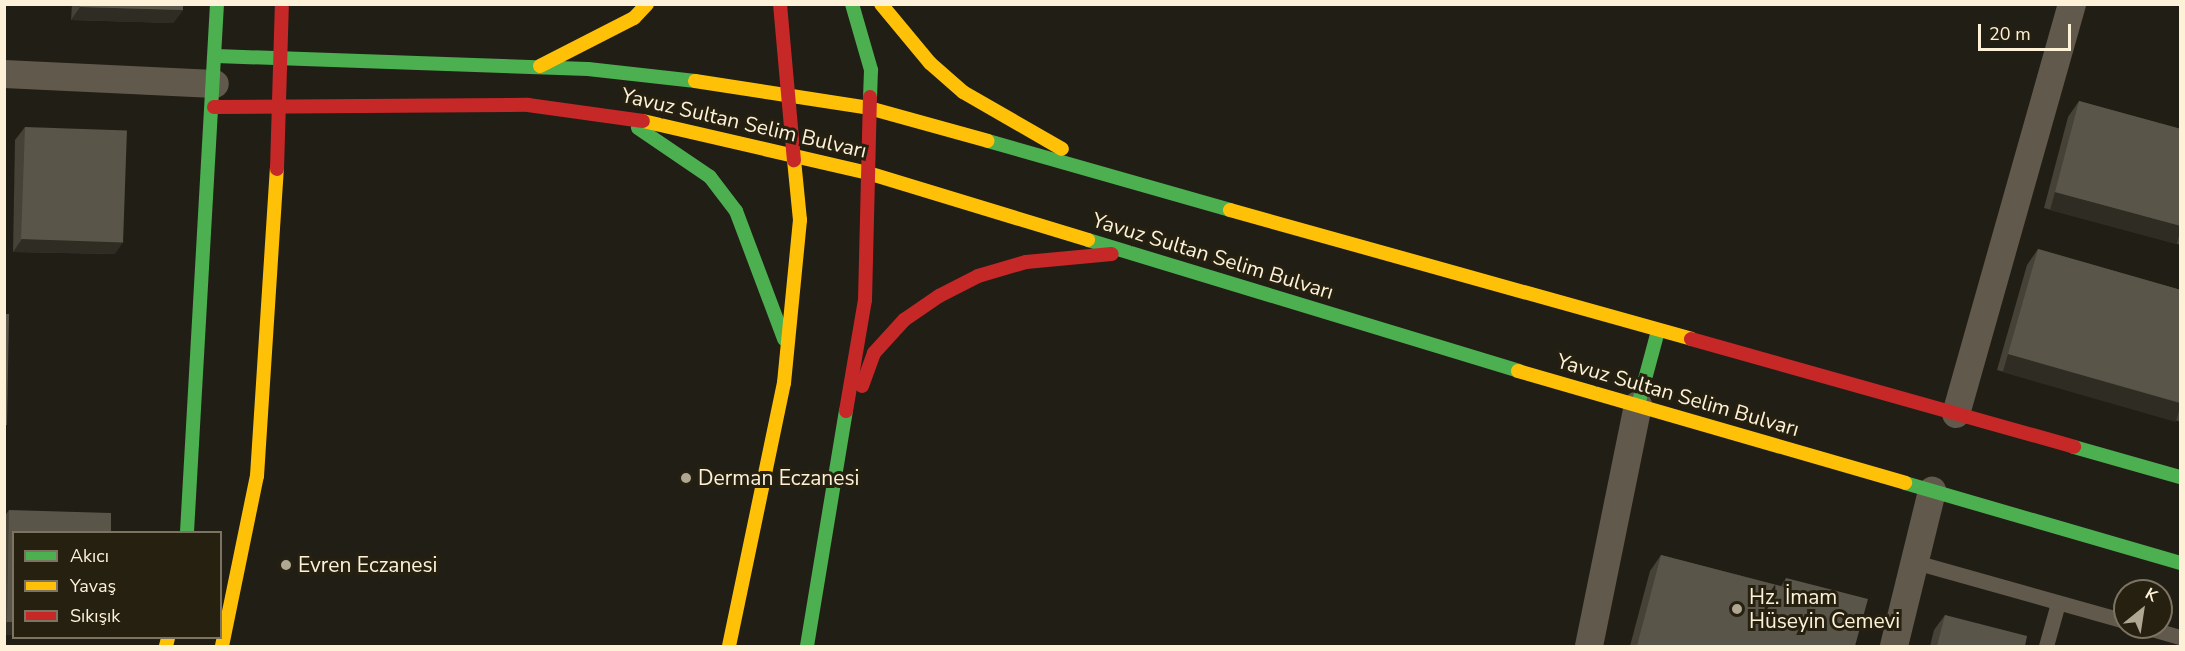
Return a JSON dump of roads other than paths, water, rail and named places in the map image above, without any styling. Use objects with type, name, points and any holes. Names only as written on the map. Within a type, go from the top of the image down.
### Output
[{"type":"main road","points":[[187,531],[215,82],[217,4]]},
{"type":"main road","points":[[222,646],[256,476],[284,58],[282,4]]},
{"type":"main road","points":[[537,67],[634,18],[647,4]]},
{"type":"main road","points":[[729,646],[788,349],[800,220],[780,4]]},
{"type":"main road","points":[[807,646],[865,300],[871,70],[852,4]]},
{"type":"main road","points":[[881,4],[930,63],[963,92],[1031,134],[1140,186]]},
{"type":"main road","name":"Yavuz Sultan Selim Bulvarı","points":[[215,82],[284,58],[537,67],[789,92],[869,108],[2181,477]]},
{"type":"main road","name":"Yavuz Sultan Selim Bulvarı","points":[[215,82],[281,105],[528,105],[619,115],[795,159],[868,173],[1638,405],[2181,563]]},
{"type":"main road","points":[[619,115],[710,177],[736,211],[788,349]]},
{"type":"main road","points":[[841,444],[874,353],[904,320],[978,276],[1026,262],[1129,253]]},
{"type":"main road","points":[[1638,405],[1659,331]]},
{"type":"street","points":[[1956,414],[2072,4]]},
{"type":"street","points":[[4,74],[215,82]]},
{"type":"street","points":[[1589,646],[1638,405]]},
{"type":"street","points":[[1894,646],[1932,491]]},
{"type":"lane","points":[[1915,562],[2113,618]]},
{"type":"lane","points":[[2046,646],[2058,603]]},
{"type":"place","name":"Derman Eczanesi","points":[[686,478]]},
{"type":"place","name":"Evren Eczanesi","points":[[286,565]]},
{"type":"place","name":"Hz. İmam Hüseyin Cemevi","points":[[1737,609]]}]
